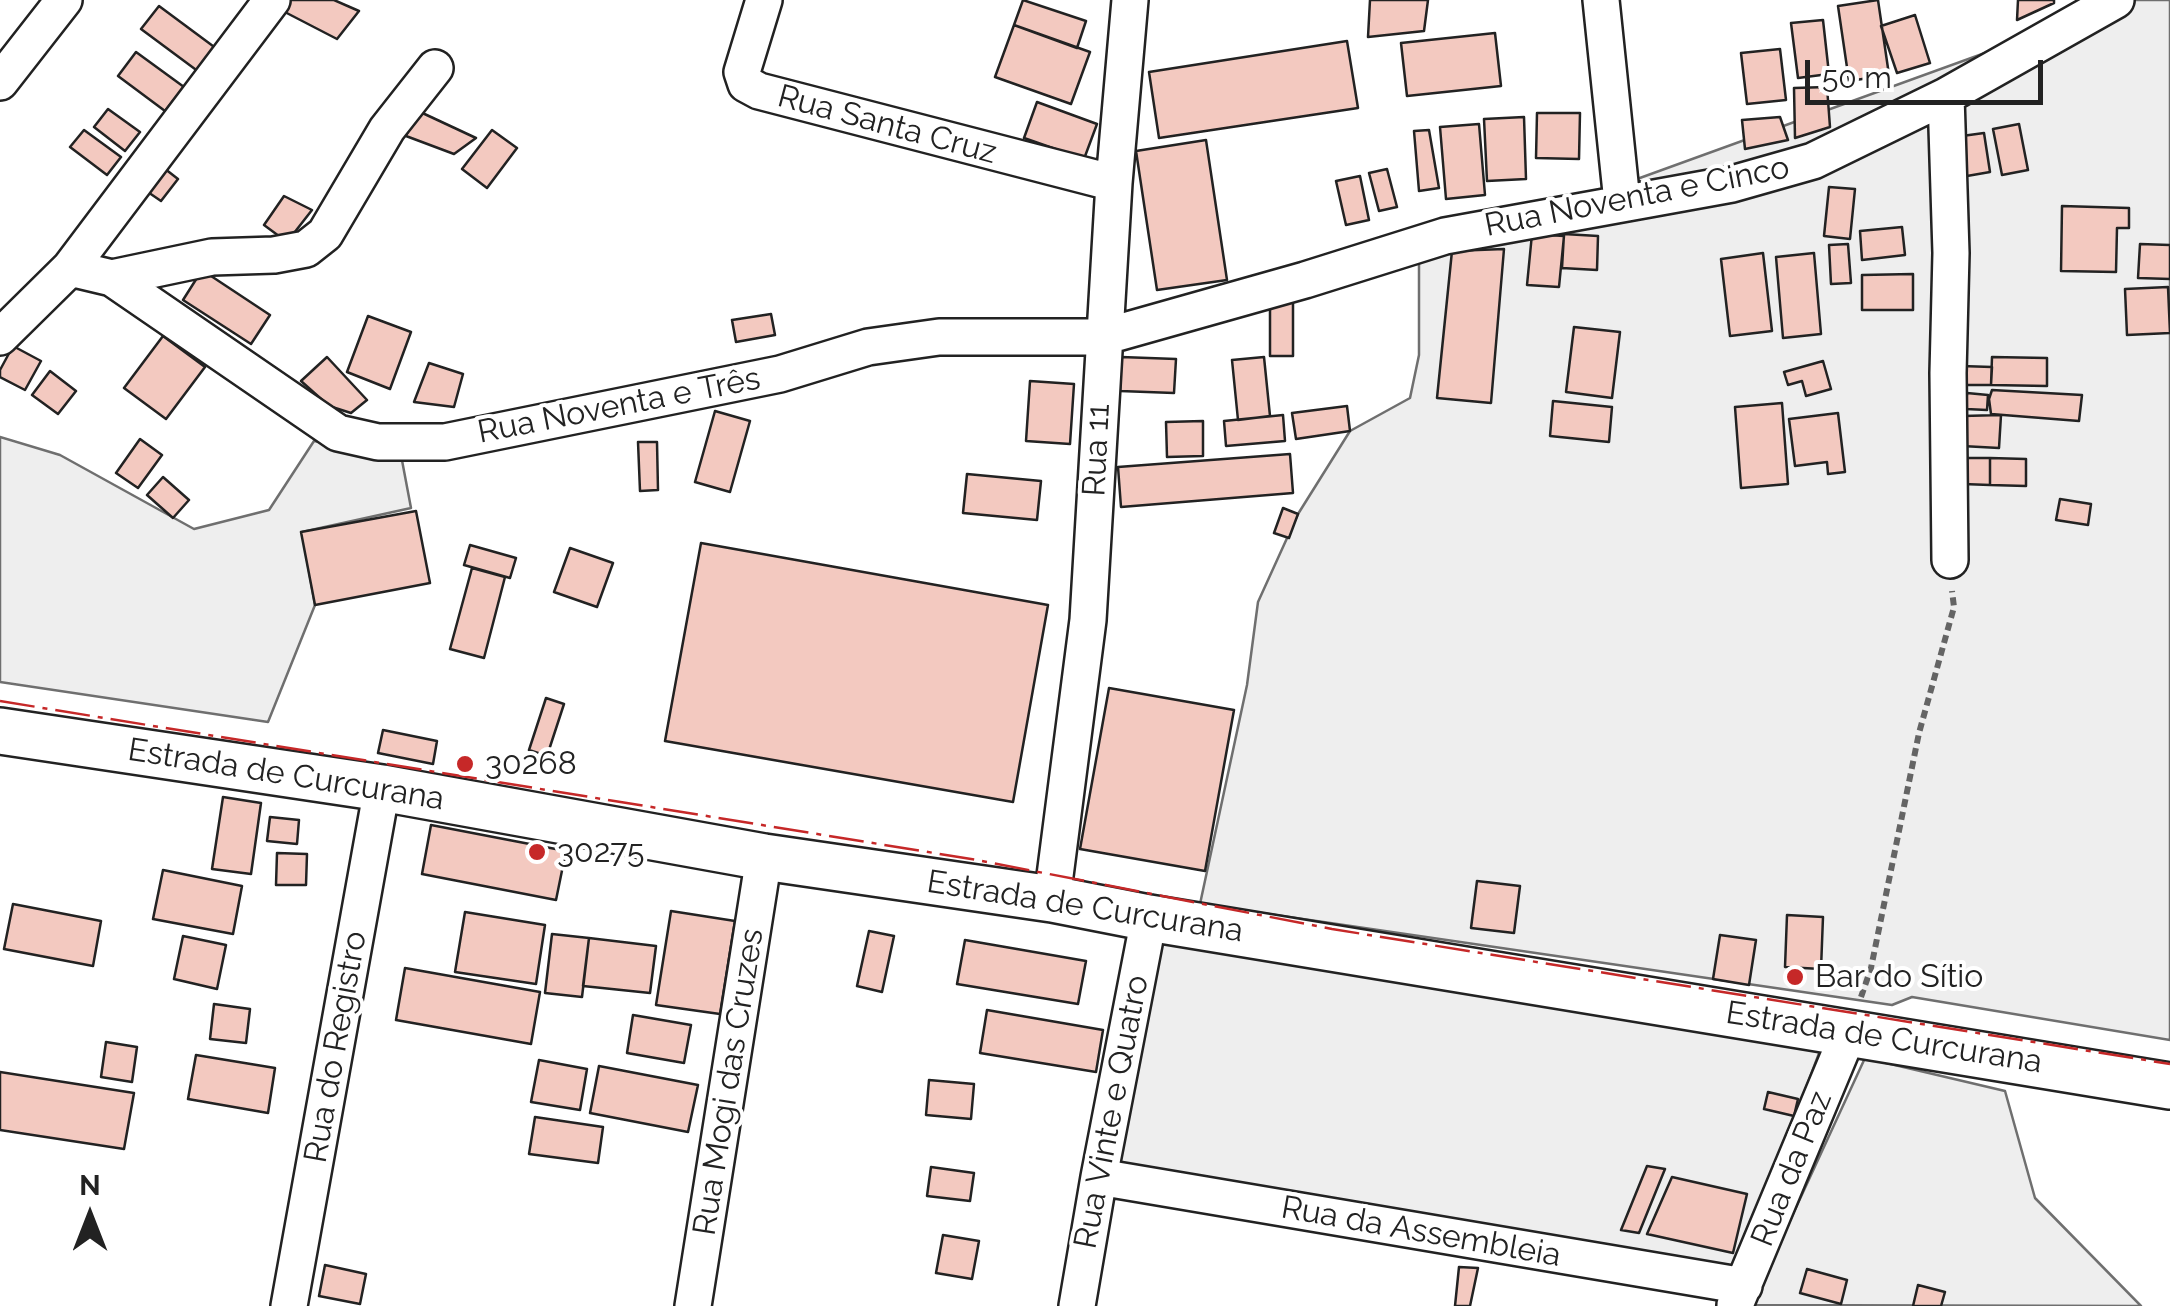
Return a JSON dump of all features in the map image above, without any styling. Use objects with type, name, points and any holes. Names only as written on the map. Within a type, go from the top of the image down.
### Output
[{"type":"main road","name":"Estrada de Curcurana","points":[[0,731],[382,788],[764,857],[1052,900],[2170,1086]]},
{"type":"street","points":[[0,82],[64,0]]},
{"type":"street","points":[[0,338],[70,268],[272,0]]},
{"type":"street","name":"Rua Santa Cruz","points":[[764,0],[742,72],[746,84],[759,92],[1114,183]]},
{"type":"street","name":"Rua 11","points":[[1052,900],[1088,620],[1103,336],[1130,0]]},
{"type":"street","points":[[1601,0],[1622,202]]},
{"type":"street","name":"Rua Noventa e Cinco","points":[[1304,280],[1445,236],[1732,184],[1813,161],[1946,96],[2116,0]]},
{"type":"street","points":[[112,278],[212,257],[274,255],[306,249],[325,234],[387,128],[435,68]]},
{"type":"street","points":[[1946,96],[1951,253],[1950,560]]},
{"type":"street","name":"Rua Noventa e Três","points":[[70,268],[112,278],[338,433],[378,442],[445,442],[780,374],[868,347],[939,336],[1103,336],[1304,280]]},
{"type":"street","name":"Rua do Registro","points":[[289,1306],[382,788]]},
{"type":"street","name":"Rua Mogi das Cruzes","points":[[694,1306],[764,857]]},
{"type":"street","name":"Rua Vinte e Quatro","points":[[1077,1306],[1149,918]]},
{"type":"street","name":"Rua da Paz","points":[[1739,1296],[1849,1032]]},
{"type":"street","name":"Rua da Assembleia","points":[[1099,1178],[1739,1296]]},
{"type":"path","points":[[1849,1032],[1871,968],[1919,733],[1954,607],[1950,560]]},
{"type":"shaded area","points":[[2131,0],[2170,0],[2170,1040],[1912,997],[1892,1005],[1200,904],[1247,685],[1258,602],[1298,514],[1350,431],[1410,398],[1419,355],[1419,258]]},
{"type":"shaded area","points":[[0,437],[60,455],[194,529],[269,510],[314,441],[401,455],[411,508],[302,532],[315,605],[268,722],[0,682]]},
{"type":"shaded area","points":[[1160,941],[1821,1048],[1738,1268],[1114,1164]]},
{"type":"shaded area","points":[[1865,1058],[2005,1091],[2035,1198],[2141,1306],[1751,1305]]},
{"type":"building","points":[[283,0],[334,0],[359,11],[337,39],[279,9]]},
{"type":"building","points":[[1023,0],[1086,21],[1077,48],[1014,25]]},
{"type":"building","points":[[1370,0],[1428,0],[1424,31],[1368,37]]},
{"type":"building","points":[[1878,0],[1889,75],[1849,81],[1838,6]]},
{"type":"building","points":[[2018,0],[2054,0],[2054,3],[2017,20]]},
{"type":"building","points":[[159,6],[221,52],[203,75],[141,29]]},
{"type":"building","points":[[1915,15],[1930,63],[1897,73],[1881,26]]},
{"type":"building","points":[[1823,20],[1829,74],[1798,78],[1791,23]]},
{"type":"building","points":[[1014,25],[1090,52],[1071,104],[995,77]]},
{"type":"building","points":[[1495,33],[1501,86],[1407,96],[1401,43]]},
{"type":"building","points":[[1347,41],[1358,108],[1159,138],[1149,72]]},
{"type":"building","points":[[1780,49],[1786,100],[1747,104],[1741,53]]},
{"type":"building","points":[[136,52],[184,87],[165,111],[118,76]]},
{"type":"building","points":[[1827,87],[1830,127],[1795,138],[1794,88]]},
{"type":"building","points":[[1037,102],[1097,124],[1084,159],[1024,138]]},
{"type":"building","points":[[108,109],[140,132],[125,151],[94,127]]},
{"type":"building","points":[[416,110],[476,138],[454,154],[406,136]]},
{"type":"building","points":[[1537,113],[1580,113],[1579,159],[1536,158]]},
{"type":"building","points":[[1524,117],[1526,179],[1487,181],[1484,119]]},
{"type":"building","points":[[1780,117],[1788,140],[1745,149],[1742,120]]},
{"type":"building","points":[[1479,124],[1485,195],[1446,199],[1440,127]]},
{"type":"building","points":[[2019,124],[2028,170],[2002,175],[1993,129]]},
{"type":"building","points":[[84,130],[121,157],[107,175],[70,147]]},
{"type":"building","points":[[492,130],[517,148],[487,188],[462,169]]},
{"type":"building","points":[[1429,130],[1439,188],[1419,191],[1414,131]]},
{"type":"building","points":[[1984,133],[1990,172],[1967,176],[1962,136]]},
{"type":"building","points":[[1206,140],[1227,280],[1157,290],[1136,151]]},
{"type":"building","points":[[160,165],[178,179],[161,201],[142,188]]},
{"type":"building","points":[[1387,169],[1397,207],[1379,211],[1369,173]]},
{"type":"building","points":[[1360,176],[1369,220],[1346,225],[1336,181]]},
{"type":"building","points":[[1829,187],[1855,189],[1850,239],[1824,236]]},
{"type":"building","points":[[284,196],[312,210],[287,242],[264,225]]},
{"type":"building","points":[[2062,206],[2129,208],[2129,228],[2117,228],[2116,272],[2061,271]]},
{"type":"building","points":[[1902,227],[1905,255],[1862,260],[1860,231]]},
{"type":"building","points":[[1532,234],[1564,236],[1559,287],[1527,285]]},
{"type":"building","points":[[1564,234],[1598,236],[1597,270],[1562,268]]},
{"type":"building","points":[[1848,244],[1851,283],[1831,284],[1829,245]]},
{"type":"building","points":[[2140,244],[2170,245],[2170,279],[2138,278]]},
{"type":"building","points":[[1504,249],[1491,403],[1437,398],[1452,251]]},
{"type":"building","points":[[1763,253],[1772,331],[1730,336],[1721,259]]},
{"type":"building","points":[[1814,253],[1821,334],[1783,338],[1776,257]]},
{"type":"building","points":[[202,270],[270,315],[251,344],[183,300]]},
{"type":"building","points":[[1913,274],[1913,310],[1862,310],[1862,275]]},
{"type":"building","points":[[2168,287],[2170,333],[2127,335],[2125,289]]},
{"type":"building","points":[[1270,302],[1293,302],[1293,356],[1270,356]]},
{"type":"building","points":[[771,314],[775,335],[736,342],[732,320]]},
{"type":"building","points":[[368,316],[411,332],[390,389],[347,372]]},
{"type":"building","points":[[1574,327],[1620,332],[1612,398],[1566,392]]},
{"type":"building","points":[[163,336],[205,367],[166,419],[124,388]]},
{"type":"building","points":[[13,346],[41,361],[25,390],[0,377]]},
{"type":"building","points":[[327,357],[367,400],[351,413],[329,406],[301,381]]},
{"type":"building","points":[[1121,357],[1176,359],[1174,393],[1120,391]]},
{"type":"building","points":[[1264,357],[1270,416],[1238,420],[1232,360]]},
{"type":"building","points":[[1992,357],[2047,358],[2047,386],[1991,385]]},
{"type":"building","points":[[1823,361],[1831,389],[1806,396],[1802,381],[1788,385],[1784,372]]},
{"type":"building","points":[[429,363],[463,374],[454,407],[414,402]]},
{"type":"building","points":[[1961,366],[1992,367],[1991,385],[1961,385]]},
{"type":"building","points":[[50,371],[76,391],[58,414],[32,395]]},
{"type":"building","points":[[1030,381],[1074,384],[1070,444],[1026,441]]},
{"type":"building","points":[[1992,390],[2082,395],[2079,421],[1991,414]]},
{"type":"building","points":[[1967,393],[1988,395],[1987,410],[1966,409]]},
{"type":"building","points":[[1553,401],[1612,407],[1609,442],[1550,436]]},
{"type":"building","points":[[1782,403],[1788,484],[1741,488],[1735,407]]},
{"type":"building","points":[[1347,406],[1350,431],[1296,439],[1292,413]]},
{"type":"building","points":[[715,411],[750,421],[730,492],[695,482]]},
{"type":"building","points":[[1838,413],[1845,472],[1828,474],[1827,462],[1795,466],[1789,419]]},
{"type":"building","points":[[1283,415],[1285,441],[1226,446],[1224,421]]},
{"type":"building","points":[[2001,415],[1999,448],[1962,446],[1963,416]]},
{"type":"building","points":[[1203,421],[1203,456],[1167,457],[1166,422]]},
{"type":"building","points":[[140,439],[162,455],[138,488],[116,473]]},
{"type":"building","points":[[638,442],[657,442],[658,490],[640,491]]},
{"type":"building","points":[[1290,454],[1293,493],[1121,507],[1118,467]]},
{"type":"building","points":[[1963,458],[1990,458],[1990,485],[1963,484]]},
{"type":"building","points":[[1990,458],[2026,459],[2026,486],[1990,485]]},
{"type":"building","points":[[967,474],[1041,481],[1037,520],[963,513]]},
{"type":"building","points":[[163,477],[189,500],[173,518],[147,495]]},
{"type":"building","points":[[2060,499],[2091,504],[2088,525],[2056,520]]},
{"type":"building","points":[[1283,508],[1298,514],[1289,538],[1274,533]]},
{"type":"building","points":[[416,511],[430,583],[315,605],[301,532]]},
{"type":"building","points":[[701,543],[1048,605],[1013,802],[665,741]]},
{"type":"building","points":[[470,545],[516,558],[510,578],[464,565]]},
{"type":"building","points":[[570,548],[613,563],[597,607],[554,592]]},
{"type":"building","points":[[472,568],[505,577],[484,658],[450,649]]},
{"type":"building","points":[[1109,688],[1234,710],[1205,871],[1080,849]]},
{"type":"building","points":[[546,698],[564,704],[547,756],[529,750]]},
{"type":"building","points":[[383,730],[437,741],[433,764],[378,753]]},
{"type":"building","points":[[223,797],[261,803],[251,874],[212,869]]},
{"type":"building","points":[[270,817],[299,820],[297,844],[267,841]]},
{"type":"building","points":[[431,825],[566,851],[556,900],[422,874]]},
{"type":"building","points":[[277,853],[307,854],[306,885],[276,885]]},
{"type":"building","points":[[163,870],[242,886],[233,934],[153,919]]},
{"type":"building","points":[[1477,881],[1520,886],[1514,933],[1471,928]]},
{"type":"building","points":[[13,904],[101,921],[93,966],[4,949]]},
{"type":"building","points":[[671,911],[735,921],[720,1014],[656,1005]]},
{"type":"building","points":[[465,912],[545,925],[536,984],[455,972]]},
{"type":"building","points":[[1787,915],[1823,917],[1821,969],[1785,967]]},
{"type":"building","points":[[869,931],[894,936],[882,992],[857,986]]},
{"type":"building","points":[[552,934],[589,938],[582,997],[545,993]]},
{"type":"building","points":[[1720,935],[1756,940],[1749,985],[1713,979]]},
{"type":"building","points":[[183,936],[226,945],[217,989],[174,979]]},
{"type":"building","points":[[589,938],[656,946],[650,993],[583,986]]},
{"type":"building","points":[[965,940],[1086,961],[1078,1004],[957,984]]},
{"type":"building","points":[[405,968],[540,992],[531,1044],[396,1020]]},
{"type":"building","points":[[214,1004],[250,1009],[246,1043],[210,1039]]},
{"type":"building","points":[[987,1010],[1103,1030],[1096,1072],[980,1053]]},
{"type":"building","points":[[633,1015],[691,1025],[684,1063],[627,1053]]},
{"type":"building","points":[[106,1042],[137,1047],[132,1082],[101,1077]]},
{"type":"building","points":[[196,1055],[275,1068],[268,1113],[188,1099]]},
{"type":"building","points":[[539,1060],[587,1069],[580,1110],[531,1102]]},
{"type":"building","points":[[599,1066],[698,1085],[688,1132],[590,1113]]},
{"type":"building","points":[[0,1072],[134,1093],[124,1149],[0,1130]]},
{"type":"building","points":[[929,1080],[974,1084],[971,1119],[926,1115]]},
{"type":"building","points":[[1768,1092],[1798,1099],[1794,1116],[1764,1109]]},
{"type":"building","points":[[535,1117],[603,1127],[598,1163],[529,1154]]},
{"type":"building","points":[[1647,1166],[1665,1169],[1639,1233],[1621,1230]]},
{"type":"building","points":[[931,1167],[974,1173],[970,1201],[927,1196]]},
{"type":"building","points":[[1672,1177],[1747,1194],[1733,1253],[1647,1234]]},
{"type":"building","points":[[943,1235],[979,1241],[972,1279],[936,1273]]},
{"type":"building","points":[[325,1265],[366,1274],[360,1304],[319,1296]]},
{"type":"building","points":[[1459,1267],[1478,1268],[1470,1306],[1455,1306]]},
{"type":"building","points":[[1807,1269],[1847,1280],[1841,1304],[1800,1293]]},
{"type":"building","points":[[1918,1285],[1945,1292],[1941,1306],[1913,1306]]},
{"type":"power","points":[[0,701],[977,860],[1332,929],[2170,1064]]},
{"type":"place","name":"30268","points":[[465,764]]},
{"type":"place","name":"30275","points":[[537,852]]},
{"type":"place","name":"Bar do Sítio","points":[[1795,977]]}]
